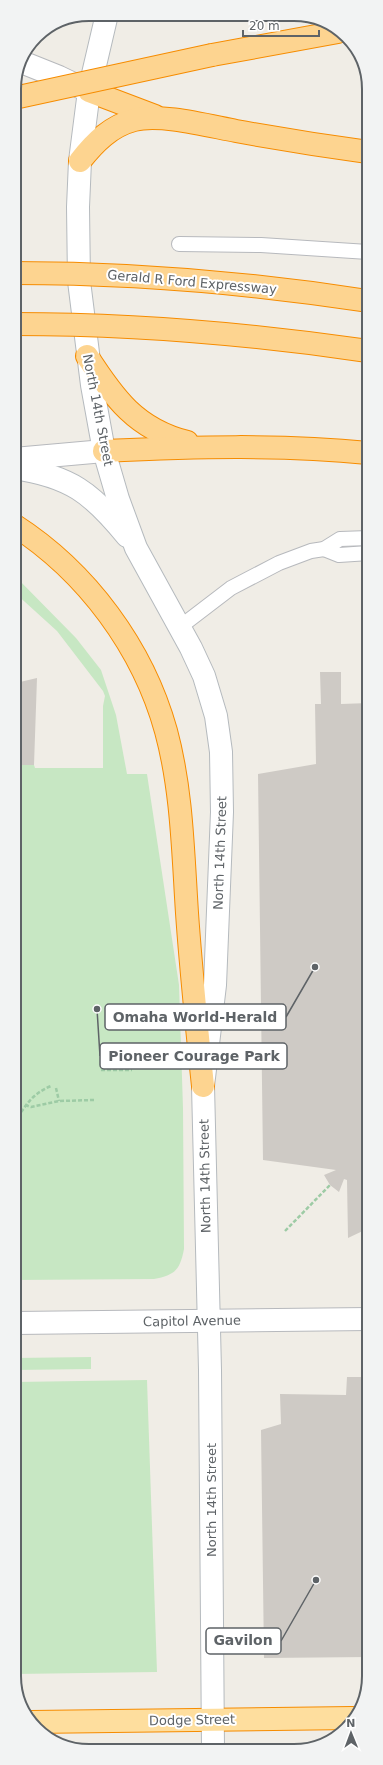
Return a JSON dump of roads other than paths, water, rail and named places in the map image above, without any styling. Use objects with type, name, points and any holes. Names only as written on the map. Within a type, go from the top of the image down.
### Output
[{"type":"highway","points":[[21,96],[212,55],[333,33]]},
{"type":"highway","points":[[89,91],[164,119]]},
{"type":"highway","points":[[80,161],[91,147],[107,132],[135,119],[152,117],[296,142],[362,151]]},
{"type":"highway","name":"Gerald R Ford Expressway","points":[[21,274],[95,275],[207,282],[278,289],[362,300]]},
{"type":"highway","points":[[21,324],[118,326],[179,330],[268,338],[362,350]]},
{"type":"highway","points":[[87,356],[116,398],[131,414],[150,428],[183,441],[222,448]]},
{"type":"highway","points":[[104,451],[222,448],[306,448],[362,453]]},
{"type":"highway","points":[[21,530],[53,555],[85,586],[115,624],[138,660],[155,698],[168,742],[177,783],[181,818],[193,992],[203,1086]]},
{"type":"highway","name":"Dodge Street","points":[[39,1722],[331,1718]]},
{"type":"main road","name":"North 14th Street","points":[[105,21],[89,91],[80,161],[78,268],[87,356],[104,451],[118,499],[136,548],[199,665],[210,694],[218,724],[221,752],[222,812],[216,985],[203,1086],[209,1320],[213,1744]]},
{"type":"main road","points":[[26,64],[89,91]]},
{"type":"main road","points":[[21,458],[104,451]]},
{"type":"main road","points":[[21,469],[46,474],[78,487],[101,507],[136,548]]},
{"type":"main road","name":"Capitol Avenue","points":[[21,1323],[362,1318]]},
{"type":"lane","points":[[179,244],[261,245],[362,252]]},
{"type":"lane","points":[[180,628],[230,588],[279,563],[311,551],[324,549],[340,539],[362,538]]},
{"type":"lane","points":[[324,549],[339,555],[362,553]]},
{"type":"place","name":"Omaha World-Herald","points":[[315,967]]},
{"type":"place","name":"Pioneer Courage Park","points":[[97,1009]]},
{"type":"place","name":"Gavilon","points":[[316,1580]]}]
